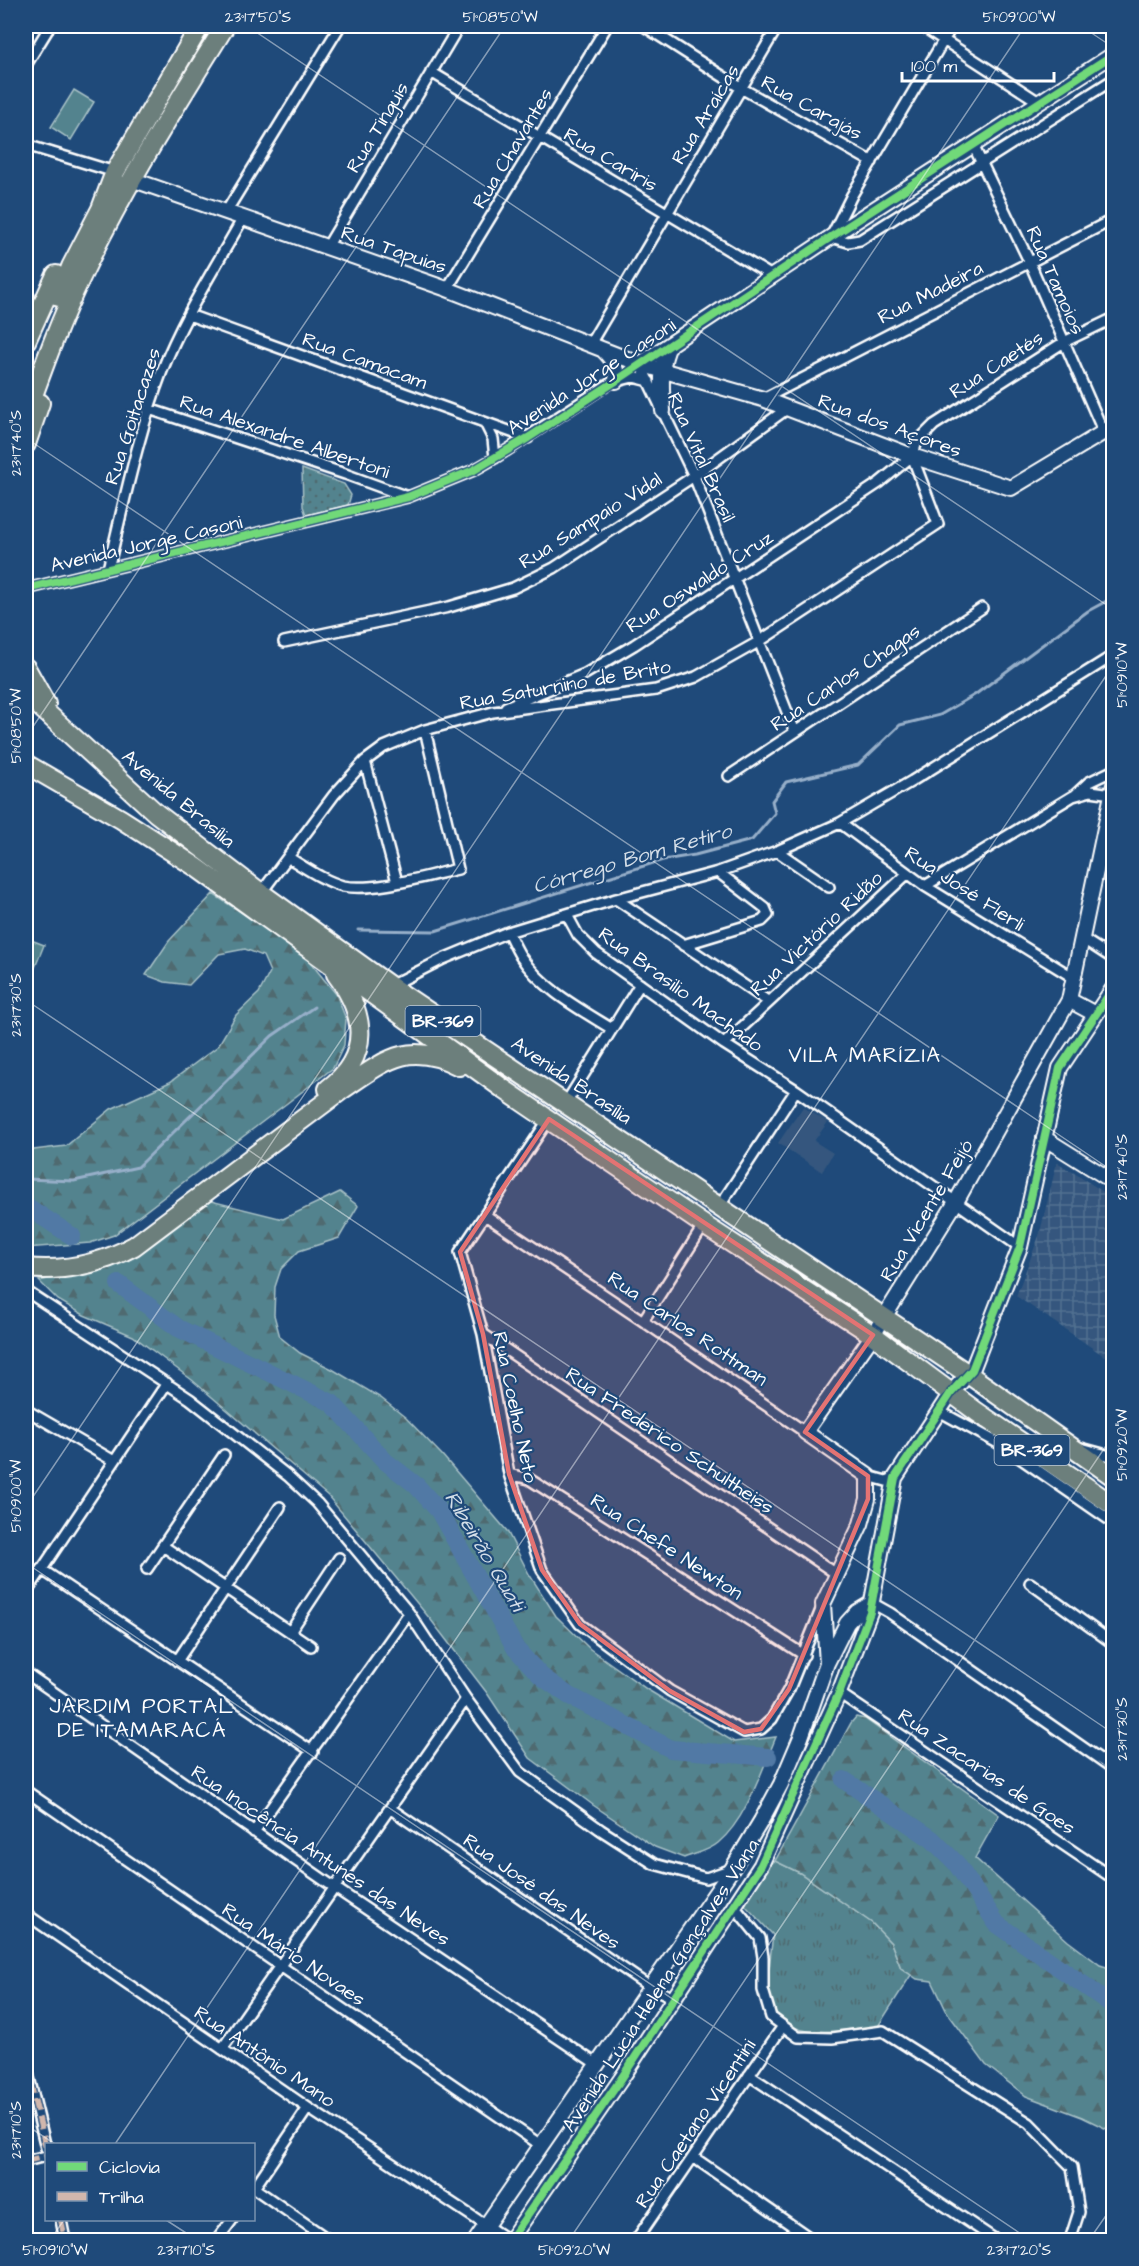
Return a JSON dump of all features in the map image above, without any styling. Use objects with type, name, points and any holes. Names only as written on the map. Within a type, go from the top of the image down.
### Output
[{"type":"highway","points":[[26,415],[57,329],[125,178],[201,26]]},
{"type":"highway","points":[[26,385],[71,267],[101,209],[125,178],[225,26]]},
{"type":"highway","points":[[26,341],[97,195],[125,178]]},
{"type":"highway","points":[[26,444],[45,389],[129,201],[125,178]]},
{"type":"highway","points":[[26,668],[44,700],[66,729]]},
{"type":"highway","name":"Avenida Brasília","points":[[26,693],[156,813],[261,893],[390,986],[968,1374],[1113,1477]]},
{"type":"highway","name":"Avenida Brasília","points":[[26,764],[157,842],[505,1090],[704,1226],[873,1335],[977,1412],[1113,1506]]},
{"type":"highway","points":[[26,1258],[72,1256],[126,1240],[140,1232],[336,1083],[351,1066],[361,1033],[359,1017],[352,998],[327,962]]},
{"type":"highway","points":[[26,1268],[54,1269],[83,1265],[122,1253],[343,1089],[378,1065],[395,1057],[413,1053],[433,1055],[505,1090]]},
{"type":"highway","points":[[977,1412],[998,1443]]},
{"type":"street","points":[[26,65],[50,26]]},
{"type":"street","points":[[226,212],[340,26]]},
{"type":"street","name":"Rua Tinguis","points":[[327,247],[459,26]]},
{"type":"street","name":"Rua Chavantes","points":[[447,289],[607,26]]},
{"type":"street","name":"Rua Carajás","points":[[644,26],[741,88],[872,162]]},
{"type":"street","name":"Rua Araícas","points":[[595,346],[667,213],[778,26]]},
{"type":"street","points":[[922,26],[1039,102]]},
{"type":"street","points":[[952,26],[831,237],[848,242],[860,240],[1113,79]]},
{"type":"street","name":"Avenida Jorge Casoni","points":[[26,589],[408,497],[450,481],[528,438],[1113,54]]},
{"type":"street","name":"Rua Cariris","points":[[431,72],[772,276]]},
{"type":"street","name":"Rua Tapuias","points":[[26,145],[447,289],[640,364]]},
{"type":"street","name":"Rua Tamoios","points":[[974,145],[1029,261],[1064,342],[1108,428]]},
{"type":"street","name":"Rua Goitacazes","points":[[108,569],[149,409],[162,370],[189,315],[243,218]]},
{"type":"street","name":"Rua Madeira","points":[[763,399],[1113,219]]},
{"type":"street","name":"Rua Camacam","points":[[189,315],[528,438]]},
{"type":"street","name":"Rua Caetés","points":[[912,456],[917,442],[934,425],[1064,342],[1113,318]]},
{"type":"street","points":[[663,411],[662,370],[670,344]]},
{"type":"street","points":[[595,346],[614,363],[616,381],[633,378],[649,381]]},
{"type":"street","name":"Rua dos Açores","points":[[640,364],[763,399],[912,456],[1011,489],[1108,428]]},
{"type":"street","name":"Rua Vital Brasil","points":[[640,364],[694,476],[795,732]]},
{"type":"street","name":"Rua Sampaio Vidal","points":[[284,642],[448,607],[513,588],[554,568],[694,476],[789,408]]},
{"type":"street","name":"Rua Alexandre Albertoni","points":[[149,409],[408,497]]},
{"type":"street","points":[[485,423],[493,439],[495,458]]},
{"type":"street","name":"Rua Oswaldo Cruz","points":[[492,712],[585,674],[643,639],[879,483],[912,456]]},
{"type":"street","name":"Rua Saturnino de Brito","points":[[261,893],[334,795],[365,761],[384,747],[425,730],[492,712],[656,690],[696,677],[760,641],[938,524],[912,456]]},
{"type":"street","name":"Rua Carlos Chagas","points":[[729,776],[982,608]]},
{"type":"street","points":[[390,986],[443,959],[508,932],[616,899],[718,872],[777,851],[840,823],[912,782],[1113,655]]},
{"type":"street","points":[[1101,661],[1113,661]]},
{"type":"street","points":[[289,858],[343,886],[367,888],[458,869],[425,730]]},
{"type":"street","points":[[365,761],[397,882]]},
{"type":"street","points":[[926,886],[1073,796],[1089,782],[1113,770]]},
{"type":"street","points":[[1073,796],[1091,791],[1113,789]]},
{"type":"street","name":"Rua Vicente Feijó","points":[[805,1432],[873,1335],[956,1202],[1069,1000],[1113,789]]},
{"type":"street","name":"Rua José FIerli","points":[[840,823],[907,874],[1074,978]]},
{"type":"street","points":[[777,851],[829,887]]},
{"type":"street","points":[[683,945],[762,921],[768,915],[765,908],[718,872]]},
{"type":"street","name":"Rua Victório Ridão","points":[[724,1044],[907,874]]},
{"type":"street","points":[[616,899],[768,1002]]},
{"type":"street","name":"Rua Brasilio Machado","points":[[567,915],[586,945],[724,1044],[796,1090],[1020,1247]]},
{"type":"street","points":[[508,932],[521,957],[536,975],[557,993],[612,1029]]},
{"type":"street","points":[[1083,939],[1113,959]]},
{"type":"street","points":[[566,1102],[640,984]]},
{"type":"street","points":[[1113,987],[1060,1068],[1020,1247],[972,1370],[951,1393],[895,1478],[872,1603],[890,1613],[1113,1769]]},
{"type":"street","points":[[1069,1000],[1095,1014]]},
{"type":"street","points":[[1035,1062],[1060,1068]]},
{"type":"street","points":[[719,1207],[796,1090]]},
{"type":"street","name":"Rua Coelho Neto","points":[[549,1119],[460,1252],[483,1334],[508,1473],[542,1570],[580,1624],[670,1690],[744,1732],[761,1730],[772,1719],[804,1655]]},
{"type":"street","points":[[1044,1138],[1113,1182]]},
{"type":"street","name":"Rua Carlos Rottman","points":[[485,1215],[868,1476]]},
{"type":"street","points":[[643,1321],[704,1226]]},
{"type":"street","points":[[26,1291],[167,1383],[288,1476],[317,1503],[409,1613],[466,1699],[520,1772],[601,1830],[654,1864],[706,1878],[732,1869]]},
{"type":"street","name":"Rua Frederico Schultheiss","points":[[483,1334],[838,1575]]},
{"type":"street","points":[[26,1593],[167,1383]]},
{"type":"street","points":[[939,1411],[998,1443],[1113,1524]]},
{"type":"street","points":[[27,1412],[114,1461]]},
{"type":"street","points":[[1066,1444],[1113,1456]]},
{"type":"street","points":[[147,1569],[224,1455]]},
{"type":"street","name":"Rua Chefe Newton","points":[[508,1473],[529,1479],[804,1655]]},
{"type":"street","points":[[804,1655],[823,1604],[861,1524],[868,1499],[868,1476],[886,1481],[895,1478]]},
{"type":"street","points":[[177,1661],[280,1507]]},
{"type":"street","points":[[163,1546],[311,1646]]},
{"type":"street","points":[[290,1632],[339,1558]]},
{"type":"street","points":[[41,1569],[313,1752]]},
{"type":"street","points":[[1030,1583],[1113,1644]]},
{"type":"street","name":"Avenida Lúcia Helena Gonçalves Viana","points":[[476,2241],[732,1869],[773,1799],[801,1737],[826,1663],[847,1623],[857,1612],[872,1603]]},
{"type":"street","name":"Avenida Lúcia Helena Gonçalves Viana","points":[[509,2241],[761,1865],[839,1694],[872,1603]]},
{"type":"street","points":[[823,1604],[826,1663]]},
{"type":"street","points":[[254,1832],[313,1752],[409,1613]]},
{"type":"street","name":"Rua Inocência Antunes das Neves","points":[[26,1673],[334,1887],[598,2065]]},
{"type":"street","name":"Rua Zacarias de Goes","points":[[839,1694],[1113,1879]]},
{"type":"street","points":[[222,2049],[466,1699]]},
{"type":"street","name":"Rua Mário Novaes","points":[[26,1791],[542,2146]]},
{"type":"street","name":"Rua José das Neves","points":[[391,1809],[650,1987],[674,1998]]},
{"type":"street","points":[[734,1906],[760,1938],[763,1957],[763,1990],[771,2017],[783,2026],[798,2037],[832,2038],[883,2031],[1029,2123],[1072,2167],[1079,2212],[1070,2241]]},
{"type":"street","name":"Rua Antônio Mano","points":[[26,1914],[308,2108],[509,2241]]},
{"type":"street","name":"Rua Caetano Vicentini","points":[[641,2239],[693,2157],[783,2026]]},
{"type":"street","points":[[26,2064],[45,2144]]},
{"type":"street","points":[[749,2075],[996,2241]]},
{"type":"street","points":[[255,2187],[308,2108]]},
{"type":"street","points":[[26,2161],[45,2156]]},
{"type":"street","points":[[693,2157],[813,2241]]},
{"type":"street","points":[[255,2189],[329,2241]]},
{"type":"street","points":[[61,2221],[65,2241]]},
{"type":"street","points":[[217,2241],[231,2221]]},
{"type":"highlighted area","points":[[549,1119],[873,1335],[805,1432],[868,1476],[868,1499],[789,1689],[761,1729],[744,1732],[670,1691],[580,1624],[542,1570],[509,1474],[483,1334],[460,1252]]},
{"type":"shaded area","points":[[803,1107],[828,1122],[814,1141],[833,1153],[822,1172],[778,1143]]},
{"type":"shaded area","points":[[1057,1162],[1113,1198],[1113,1362],[1016,1296],[1039,1236]]},
{"type":"green space","points":[[74,90],[94,102],[71,140],[51,127]]},
{"type":"green space","points":[[302,469],[344,484],[351,495],[348,505],[306,515],[303,506]]},
{"type":"green space","points":[[213,894],[301,951],[336,994],[346,1019],[344,1045],[333,1068],[114,1235],[90,1243],[26,1248],[26,1151],[66,1146],[111,1109],[170,1082],[218,1046],[236,1015],[259,993],[270,972],[263,956],[245,949],[219,954],[189,985],[165,982],[146,975],[169,941]]},
{"type":"green space","points":[[26,938],[44,945],[26,990]]},
{"type":"green space","points":[[340,1192],[358,1206],[339,1238],[299,1251],[281,1269],[275,1287],[274,1315],[280,1337],[300,1353],[381,1398],[406,1418],[442,1455],[507,1531],[529,1574],[556,1616],[590,1649],[648,1690],[734,1742],[776,1737],[745,1808],[728,1833],[710,1848],[684,1858],[655,1847],[530,1758],[487,1693],[431,1620],[328,1496],[192,1380],[133,1336],[84,1315],[58,1300],[39,1281],[116,1264],[207,1200],[283,1219]]},
{"type":"green space","points":[[856,1717],[865,1719],[999,1815],[975,1858],[1068,1941],[1100,1965],[1113,1969],[1113,2132],[1082,2117],[1026,2096],[986,2065],[947,2012],[932,1981],[917,1979],[901,1968],[891,1943],[872,1923],[800,1873],[775,1861]]},
{"type":"green space","points":[[775,1861],[800,1873],[872,1923],[891,1943],[901,1968],[911,1975],[877,2028],[809,2031],[789,2025],[774,2011],[768,1990],[773,1935],[745,1905],[769,1864]]},
{"type":"waterway","name":"Córrego Bom Retiro","points":[[358,930],[435,931],[663,860],[695,855],[752,840],[775,813],[772,801],[786,782],[858,765],[900,725],[940,715],[976,694],[1088,611],[1114,597]]},
{"type":"waterway","name":"Córrego Bom Retiro","points":[[26,1179],[74,1181],[138,1167],[272,1036],[314,1007]]},
{"type":"waterway","name":"Ribeirão Quati","points":[[26,1206],[72,1236]]},
{"type":"waterway","name":"Ribeirão Quati","points":[[119,1284],[178,1328],[332,1403],[385,1461],[416,1485],[439,1511],[516,1649],[541,1676],[568,1695],[671,1749],[768,1757]]},
{"type":"waterway","name":"Ribeirão Quati","points":[[844,1780],[932,1839],[956,1863],[997,1924],[1114,2006]]},
{"type":"marked path","points":[[26,2065],[45,2144]]},
{"type":"marked path","points":[[26,2161],[45,2156]]},
{"type":"marked path","points":[[61,2221],[65,2240]]},
{"type":"cycle path","points":[[26,589],[408,497],[474,470],[616,381],[831,237],[1114,54]]},
{"type":"cycle path","points":[[510,2240],[621,2079],[761,1865],[839,1693],[870,1612],[895,1478],[951,1393],[972,1370],[1020,1247],[1060,1068],[1114,987]]},
{"type":"district","name":"VILA MARÍZIA","points":[[865,1055]]},
{"type":"district","name":"JARDIM PORTAL DE ITAMARACÁ","points":[[142,1718]]}]
